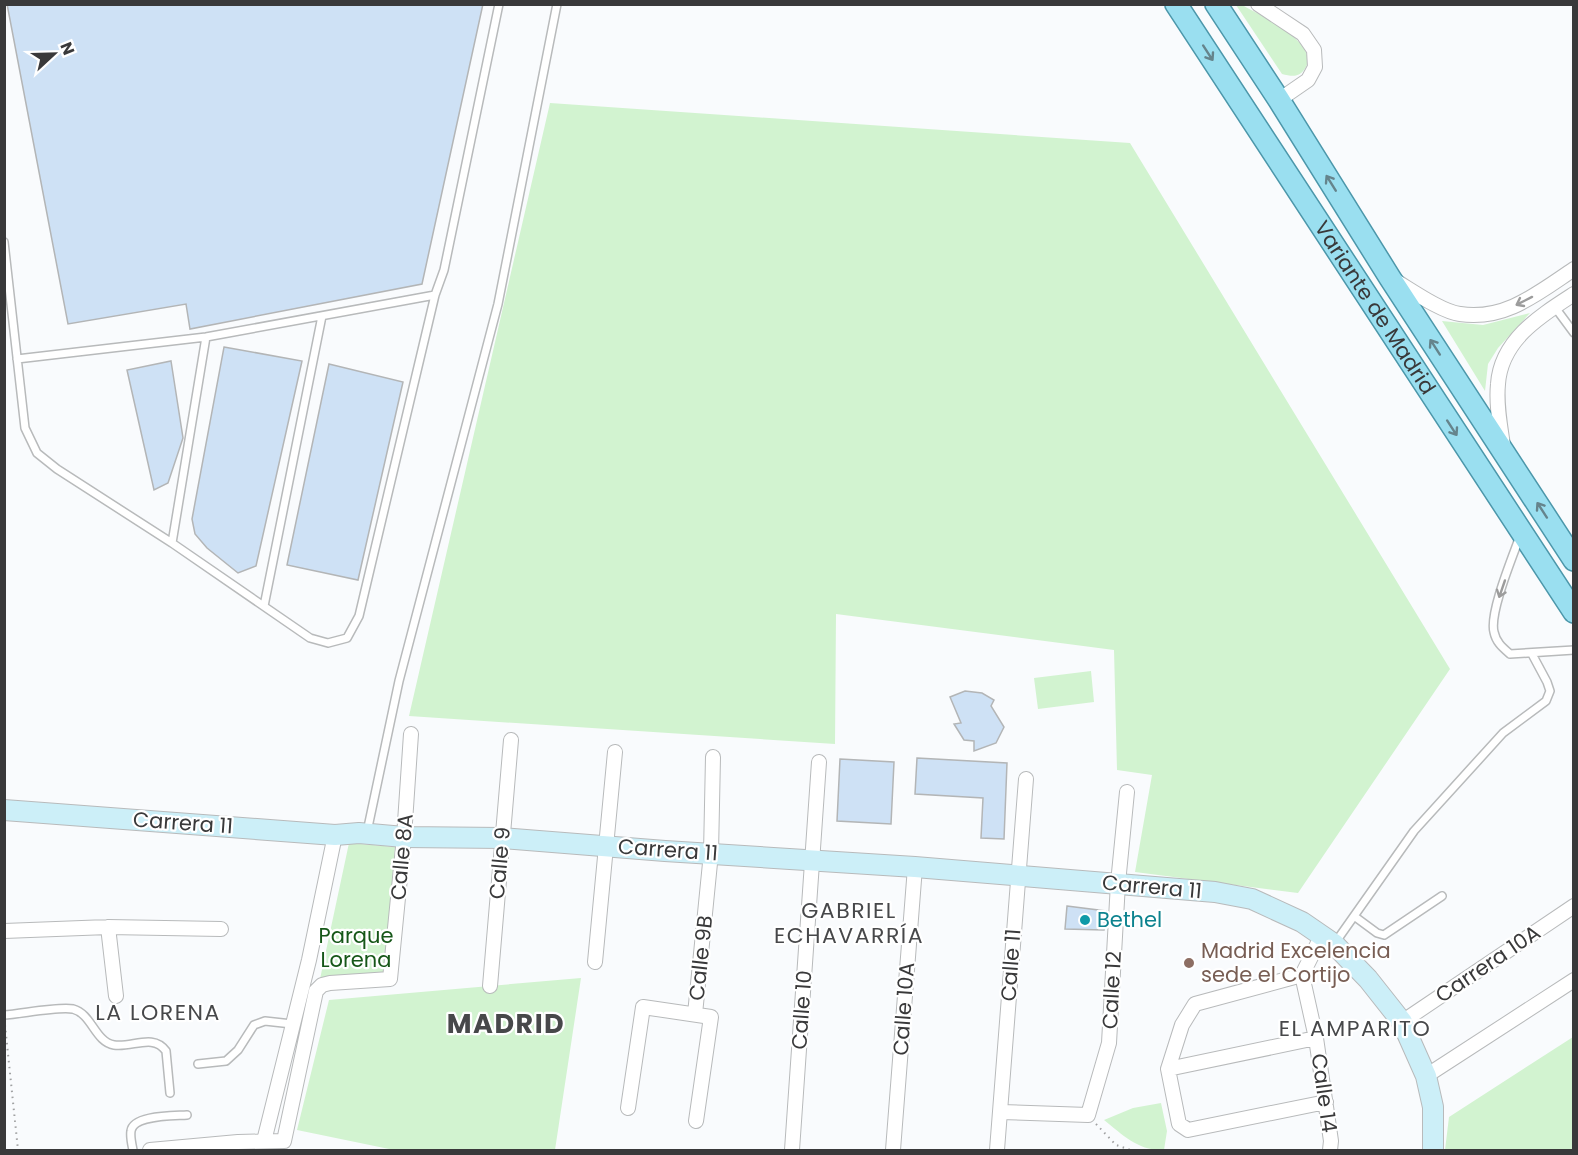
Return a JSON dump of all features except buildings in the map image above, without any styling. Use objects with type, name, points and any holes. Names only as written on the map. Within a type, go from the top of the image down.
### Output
[{"type":"main road","name":"Variante de Madrid","points":[[1176,4],[1574,612]]},
{"type":"main road","name":"Variante de Madrid","points":[[1216,4],[1390,278],[1574,560]]},
{"type":"street","points":[[1258,4],[1303,34],[1314,50],[1315,67],[1308,80],[1279,100]]},
{"type":"street","points":[[1390,278],[1427,300],[1459,314],[1496,314],[1529,299],[1574,269]]},
{"type":"street","points":[[1504,453],[1497,402],[1498,382],[1503,363],[1515,338],[1554,306],[1574,294]]},
{"type":"street","name":"Calle 8A","points":[[264,1140],[284,1141],[316,991],[322,985],[330,983],[390,979],[404,837],[411,734]]},
{"type":"street","name":"Calle 9","points":[[490,986],[511,740]]},
{"type":"street","points":[[596,962],[615,752]]},
{"type":"street","name":"Calle 9B","points":[[696,1121],[711,1017],[695,1014],[711,853],[713,757]]},
{"type":"street","name":"Calle 10","points":[[792,1150],[819,762]]},
{"type":"street","name":"Calle 11","points":[[997,1150],[1026,779]]},
{"type":"street","name":"Calle 12","points":[[1088,1115],[1109,1043],[1118,883],[1127,792]]},
{"type":"street","name":"Carrera 11","points":[[4,810],[335,835],[502,838],[915,867],[1215,892],[1252,899],[1302,922],[1328,939],[1368,979],[1402,1022],[1426,1076],[1433,1107],[1433,1150]]},
{"type":"street","points":[[150,1150],[264,1140],[309,960],[335,835]]},
{"type":"street","name":"Calle 10A","points":[[893,1150],[915,867]]},
{"type":"street","name":"Carrera 10A","points":[[1402,1022],[1574,906]]},
{"type":"street","points":[[108,927],[116,996]]},
{"type":"street","points":[[4,931],[108,927],[221,929]]},
{"type":"street","points":[[1326,1102],[1188,1130],[1179,1124],[1168,1068],[1182,1025],[1195,1004],[1302,975],[1328,939]]},
{"type":"street","name":"Calle 14","points":[[1302,975],[1316,1038],[1331,1141],[1330,1150]]},
{"type":"street","points":[[1426,1076],[1574,980]]},
{"type":"street","points":[[628,1108],[643,1007],[695,1014]]},
{"type":"street","points":[[1168,1068],[1316,1038]]},
{"type":"street","points":[[1000,1112],[1088,1115]]},
{"type":"lane","points":[[4,242],[25,428],[37,453],[57,469],[172,543],[310,638],[328,643],[347,638],[359,616],[435,295],[444,270],[499,4]]},
{"type":"lane","points":[[367,834],[399,681],[498,304],[557,4]]},
{"type":"lane","points":[[17,359],[206,337],[435,295]]},
{"type":"lane","points":[[1554,306],[1574,333]]},
{"type":"lane","points":[[264,606],[322,316]]},
{"type":"lane","points":[[172,543],[206,337]]},
{"type":"lane","points":[[1521,533],[1495,608],[1492,629],[1498,644],[1510,654],[1574,650]]},
{"type":"lane","points":[[1328,939],[1354,916],[1414,831],[1503,733],[1546,701],[1550,691],[1532,654]]},
{"type":"lane","points":[[1354,916],[1377,933],[1389,934],[1442,896]]},
{"type":"lane","points":[[4,1017],[64,1009],[75,1010],[88,1020],[103,1040],[114,1045],[154,1041],[166,1051],[170,1093]]},
{"type":"lane","points":[[198,1064],[226,1061],[238,1050],[254,1025],[265,1021],[292,1024]]},
{"type":"lane","points":[[133,1150],[131,1131],[135,1123],[142,1119],[187,1115]]},
{"type":"path","points":[[4,1017],[18,1150]]},
{"type":"path","points":[[1088,1115],[1116,1145],[1131,1150]]},
{"type":"green space","points":[[1236,5],[1242,5],[1261,15],[1297,40],[1305,50],[1308,60],[1302,73],[1294,76],[1282,74]]},
{"type":"green space","points":[[550,103],[1130,143],[1450,669],[1298,893],[1135,872],[1152,775],[1117,770],[1114,650],[836,614],[835,744],[409,716]]},
{"type":"green space","points":[[1530,313],[1498,348],[1488,364],[1485,391],[1442,321],[1483,325]]},
{"type":"green space","points":[[1091,671],[1094,702],[1038,709],[1034,678]]},
{"type":"green space","name":"Parque Lorena","points":[[349,843],[395,847],[384,979],[320,979]]},
{"type":"green space","points":[[581,978],[555,1150],[394,1150],[297,1130],[329,1000]]},
{"type":"green space","points":[[1573,1037],[1573,1150],[1445,1150],[1449,1117]]},
{"type":"green space","points":[[1161,1103],[1167,1131],[1164,1150],[1139,1145],[1104,1120],[1133,1108]]},
{"type":"place","name":"Bethel","points":[[1085,920]]},
{"type":"place","name":"Madrid Excelencia sede el Cortijo","points":[[1189,963]]},
{"type":"district","name":"GABRIEL ECHAVARRÍA","points":[[849,922]]},
{"type":"district","name":"LA LORENA","points":[[158,1012]]},
{"type":"district","name":"MADRID","points":[[506,1024]]},
{"type":"district","name":"EL AMPARITO","points":[[1355,1028]]}]
